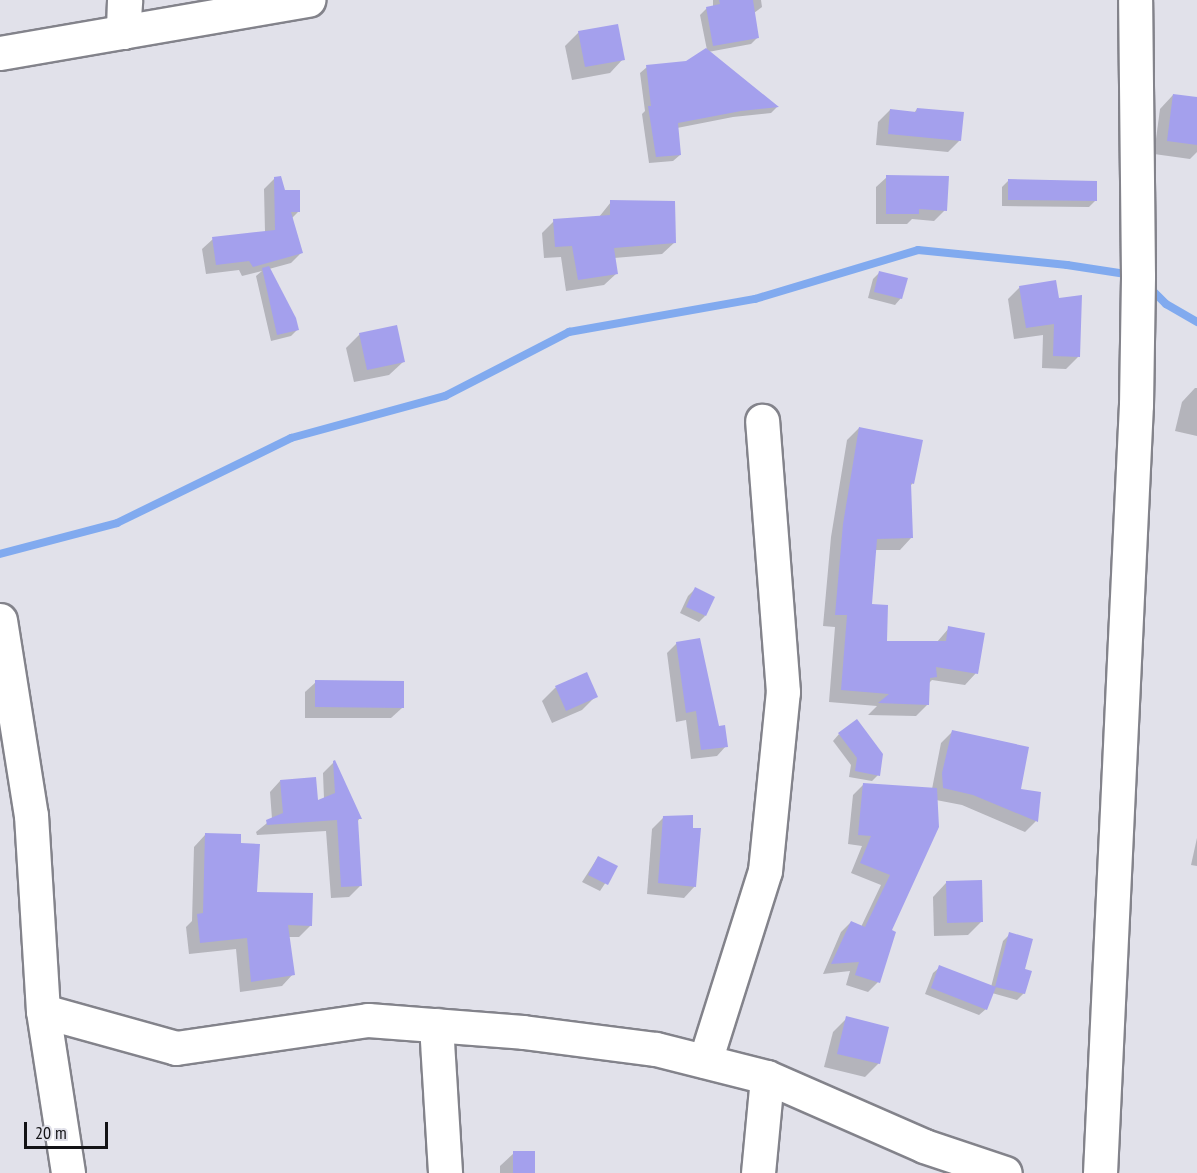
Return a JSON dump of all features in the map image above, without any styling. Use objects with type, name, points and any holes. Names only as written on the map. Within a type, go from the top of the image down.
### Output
[{"type":"street","points":[[0,53],[124,10],[308,0]]},
{"type":"street","points":[[1100,1173],[1136,416],[1138,276],[1135,0]]},
{"type":"street","points":[[705,1061],[765,871],[783,692],[762,421]]},
{"type":"street","points":[[0,620],[31,815],[43,1011],[68,1173]]},
{"type":"street","points":[[43,1011],[176,1048],[368,1020],[523,1032],[645,1047],[767,1077],[924,1146],[1005,1173]]},
{"type":"street","points":[[436,1025],[445,1173]]},
{"type":"street","points":[[758,1173],[767,1077]]},
{"type":"building","points":[[719,0],[753,0],[759,38],[713,46],[706,7],[720,4]]},
{"type":"building","points":[[618,24],[625,60],[585,67],[578,31]]},
{"type":"building","points":[[706,48],[779,107],[741,111],[678,123],[681,155],[656,157],[648,106],[651,106],[646,65],[686,61]]},
{"type":"building","points":[[1173,94],[1197,97],[1197,145],[1167,141]]},
{"type":"building","points":[[917,108],[964,112],[961,141],[888,134],[890,109],[916,112]]},
{"type":"building","points":[[886,175],[949,176],[947,211],[919,209],[919,214],[886,214]]},
{"type":"building","points":[[281,176],[285,190],[300,190],[300,212],[291,212],[303,253],[253,267],[249,261],[216,265],[212,237],[275,230],[274,177]]},
{"type":"building","points":[[1008,179],[1097,181],[1097,201],[1008,200]]},
{"type":"building","points":[[610,200],[675,201],[676,243],[614,248],[618,274],[578,280],[572,246],[555,247],[553,219],[610,215]]},
{"type":"building","points":[[269,266],[296,318],[299,330],[277,335],[262,268]]},
{"type":"building","points":[[879,271],[908,278],[902,299],[874,292]]},
{"type":"building","points":[[1056,280],[1059,298],[1082,295],[1080,357],[1053,356],[1054,324],[1026,328],[1019,286]]},
{"type":"building","points":[[397,325],[405,362],[367,370],[359,333]]},
{"type":"building","points":[[859,427],[923,440],[914,484],[911,483],[913,538],[877,539],[872,604],[888,605],[887,641],[946,641],[948,626],[985,633],[978,674],[936,667],[937,677],[930,678],[929,705],[878,703],[889,694],[841,690],[847,615],[835,615],[843,524]]},
{"type":"building","points":[[695,587],[715,597],[706,616],[686,607]]},
{"type":"building","points":[[700,638],[719,726],[725,725],[728,747],[701,750],[696,711],[686,713],[676,642]]},
{"type":"building","points":[[587,672],[598,697],[566,711],[555,686]]},
{"type":"building","points":[[315,680],[404,681],[404,708],[315,707]]},
{"type":"building","points":[[857,719],[883,754],[880,776],[855,771],[857,758],[838,733]]},
{"type":"building","points":[[952,730],[1029,747],[1021,789],[1041,792],[1038,822],[973,795],[943,788],[942,773]]},
{"type":"building","points":[[335,760],[362,819],[358,819],[362,886],[341,887],[337,820],[267,825],[266,820],[283,813],[280,780],[316,777],[318,800],[335,793],[333,761]]},
{"type":"building","points":[[863,783],[937,788],[939,827],[892,930],[896,932],[880,983],[855,975],[859,962],[831,964],[851,921],[865,927],[890,875],[860,863],[871,836],[858,835]]},
{"type":"building","points":[[693,815],[693,828],[701,828],[696,887],[658,883],[663,816]]},
{"type":"building","points":[[205,833],[241,834],[241,843],[260,844],[257,892],[313,893],[312,926],[288,925],[295,975],[251,982],[247,938],[200,943],[197,914],[203,913]]},
{"type":"building","points":[[598,856],[618,866],[608,885],[588,875]]},
{"type":"building","points":[[982,880],[983,922],[947,923],[946,881]]},
{"type":"building","points":[[1009,932],[1033,939],[1025,969],[1032,971],[1025,994],[995,987]]},
{"type":"building","points":[[939,965],[996,987],[987,1010],[931,988]]},
{"type":"building","points":[[846,1016],[889,1027],[880,1064],[837,1054]]},
{"type":"building","points":[[513,1151],[535,1151],[535,1173],[513,1173]]},
{"type":"waterway","points":[[0,554],[117,523],[291,438],[445,396],[569,332],[755,299],[918,250],[1067,265],[1132,275]]},
{"type":"waterway","points":[[1147,285],[1166,304],[1197,322]]}]
